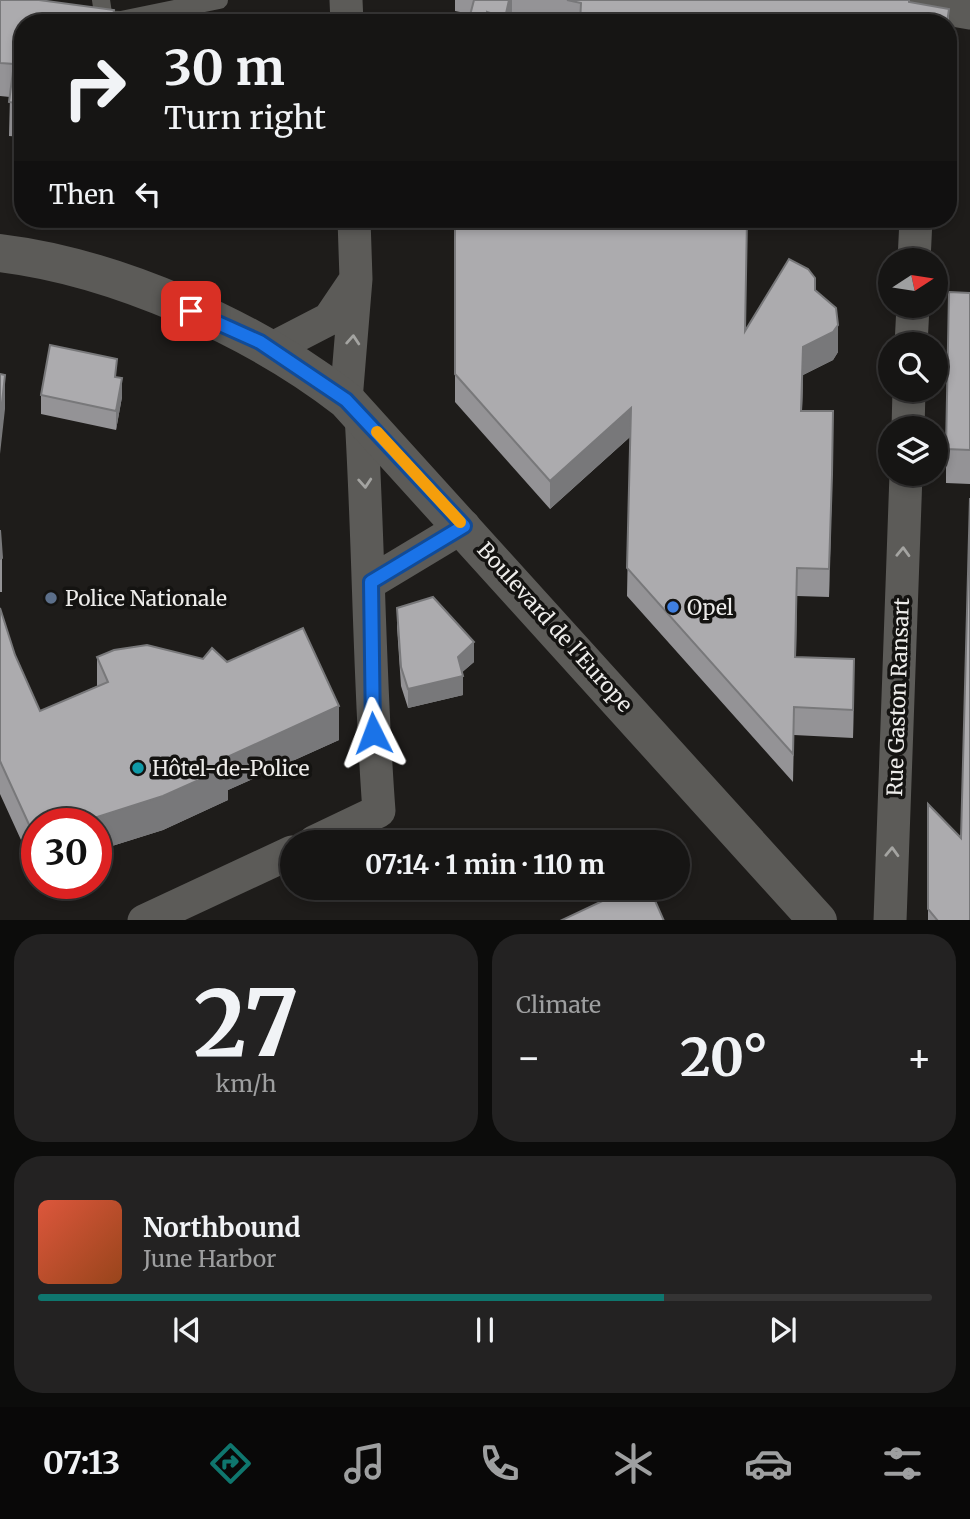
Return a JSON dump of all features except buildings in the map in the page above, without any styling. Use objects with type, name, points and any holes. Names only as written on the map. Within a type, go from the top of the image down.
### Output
[{"type":"main road","name":"Boulevard de l'Europe","points":[[0,253],[77,267],[209,319],[271,349],[354,407],[818,920]]},
{"type":"street","points":[[895,0],[951,14]]},
{"type":"street","points":[[339,830],[379,811],[371,706],[371,582],[354,407],[354,228]]},
{"type":"street","points":[[915,248],[916,228]]},
{"type":"street","points":[[271,349],[328,319],[356,279]]},
{"type":"street","name":"Rue Gaston Ransart","points":[[890,920],[906,486]]},
{"type":"street","points":[[371,582],[464,526]]},
{"type":"street","points":[[144,920],[280,858]]},
{"type":"lane","points":[[150,14],[219,0]]},
{"type":"slow traffic","points":[[377,432],[460,522]]},
{"type":"place","name":"Police Nationale","points":[[51,598]]},
{"type":"place","name":"Opel","points":[[673,607]]},
{"type":"place","name":"Hôtel-de-Police","points":[[138,768]]},
{"type":"route","points":[[191,311],[260,342],[322,380],[346,400],[464,526],[371,582],[373,733]]}]
